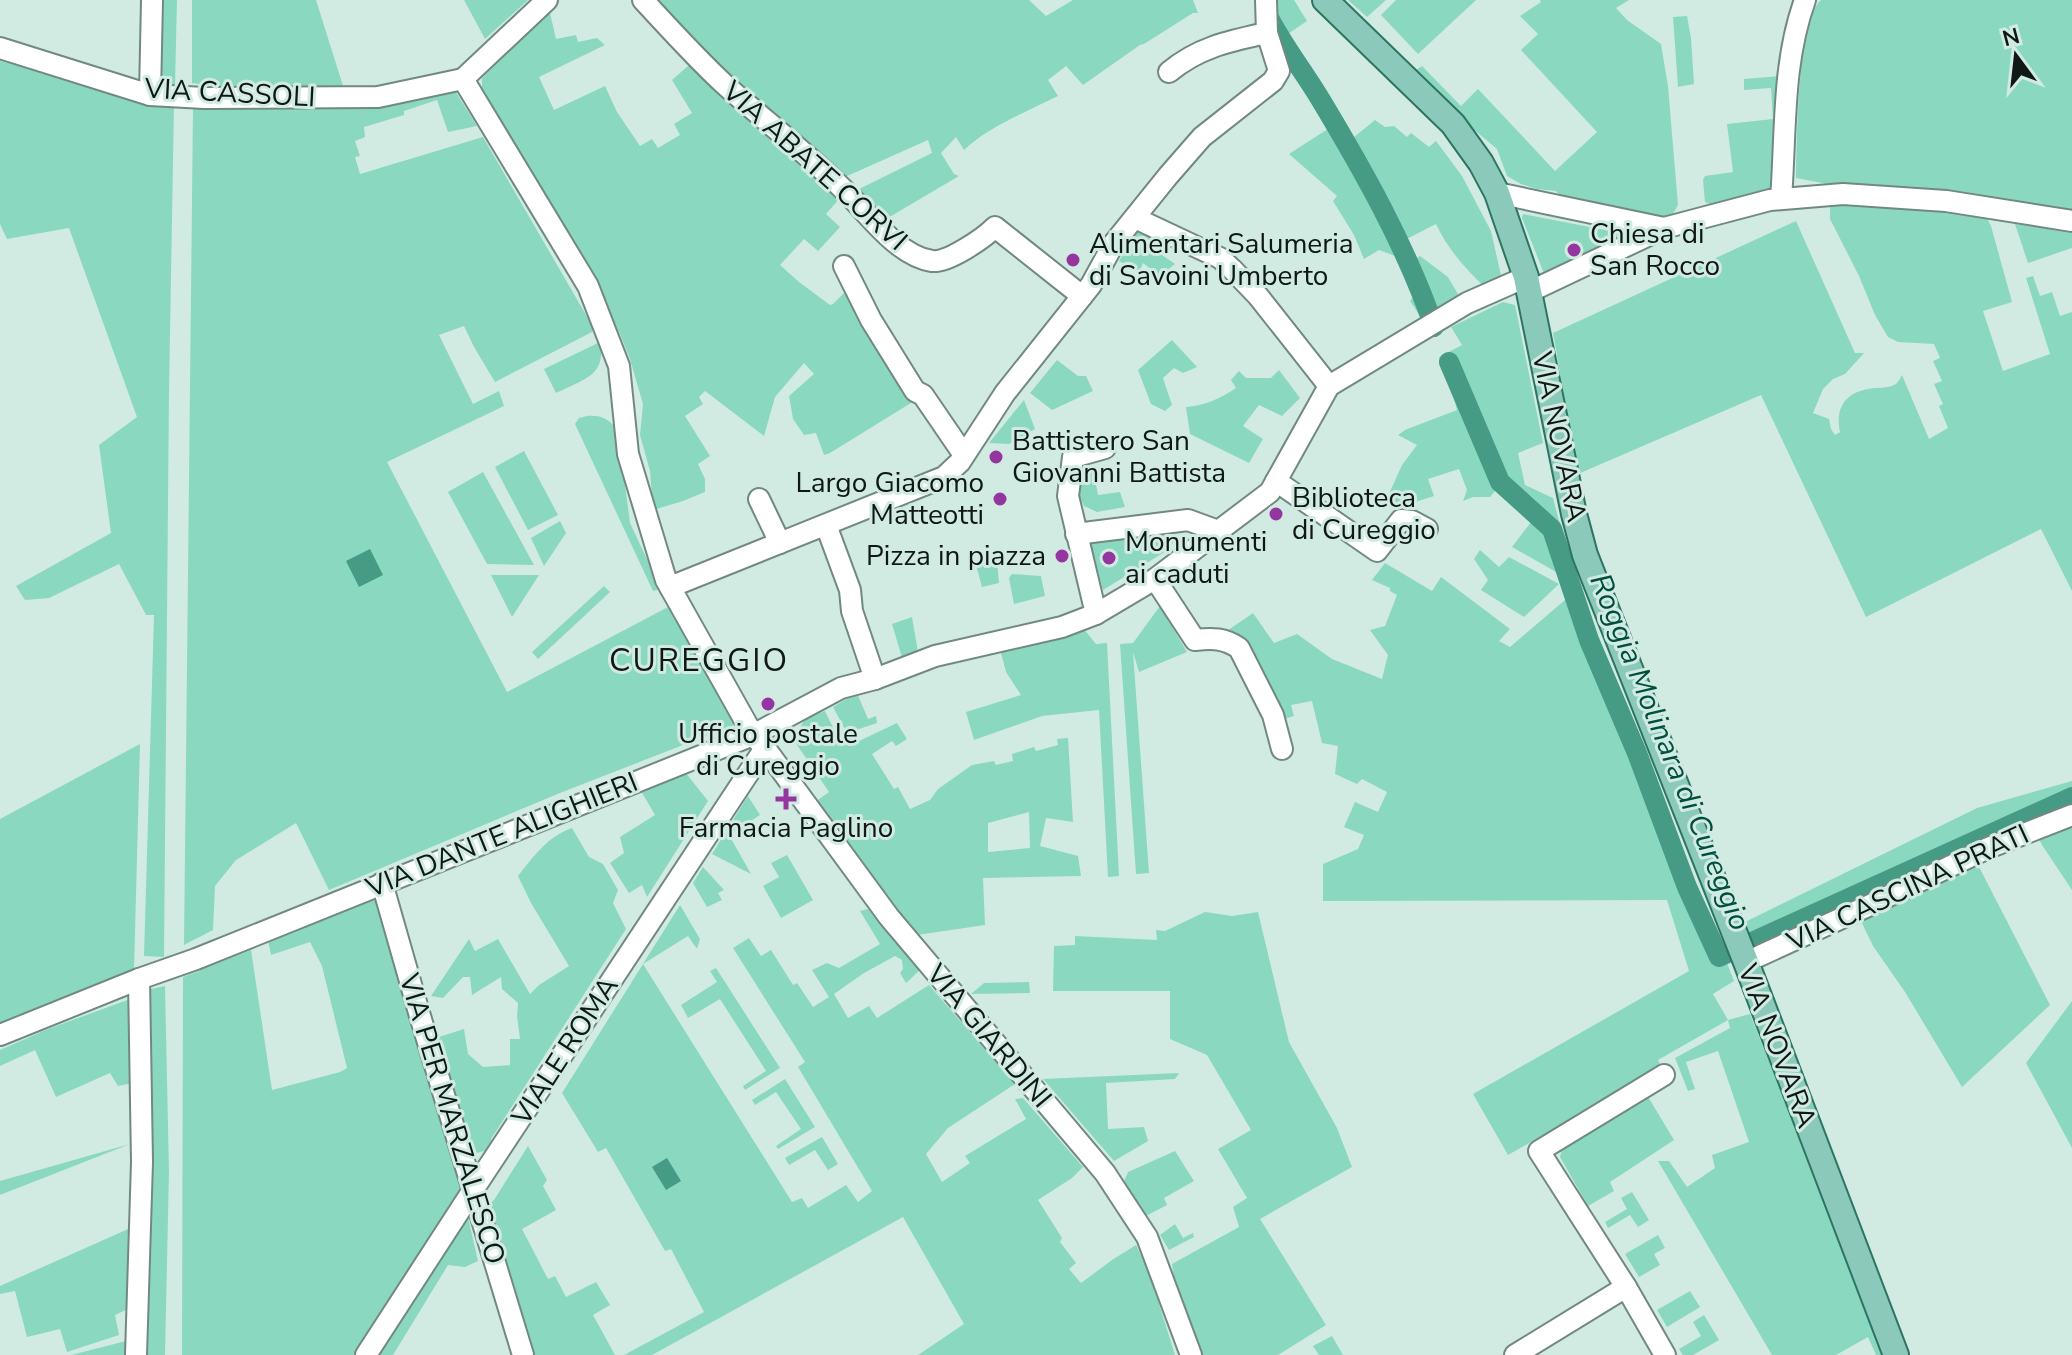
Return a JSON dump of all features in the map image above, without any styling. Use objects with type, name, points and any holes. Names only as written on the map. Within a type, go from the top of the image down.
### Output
[{"type":"main road","name":"VIA NOVARA","points":[[1325,0],[1453,124],[1481,163],[1497,193],[1528,284],[1585,555],[1896,1355]]},
{"type":"street","points":[[150,95],[152,0]]},
{"type":"street","points":[[463,79],[547,0]]},
{"type":"street","name":"VIA ABATE CORVI","points":[[643,0],[722,82],[843,188],[891,239],[914,255],[932,261],[942,260],[986,237],[995,227],[1082,296]]},
{"type":"street","points":[[670,587],[944,477],[962,458],[1005,393],[1091,285],[1114,243],[1202,137],[1273,81],[1279,71],[1267,28],[1266,0]]},
{"type":"street","points":[[1781,199],[1788,77],[1805,0]]},
{"type":"street","points":[[1169,72],[1186,58],[1267,28]]},
{"type":"street","name":"VIA CASSOLI","points":[[0,48],[150,95],[204,98],[378,97],[463,79]]},
{"type":"street","name":"VIA GIARDINI","points":[[463,79],[588,286],[619,366],[628,454],[666,580],[759,741],[889,917],[1105,1173],[1147,1237],[1191,1355]]},
{"type":"street","points":[[1497,193],[1664,228]]},
{"type":"street","points":[[1427,529],[1412,521],[1401,520],[1377,551],[1273,486],[1329,386],[1467,303],[1528,284],[1664,228],[1770,200],[1843,194],[1946,201],[2072,221]]},
{"type":"street","points":[[1135,218],[1220,258],[1258,296],[1329,386]]},
{"type":"street","points":[[844,266],[871,320],[962,458]]},
{"type":"street","points":[[1096,614],[1068,496],[1073,457],[1105,448]]},
{"type":"street","name":"VIA DANTE ALIGHIERI","points":[[0,1035],[382,883],[759,741],[841,688],[875,679],[935,656],[1062,627],[1096,614],[1155,579],[1273,486]]},
{"type":"street","points":[[759,499],[780,543]]},
{"type":"street","points":[[1074,525],[1188,520],[1218,531]]},
{"type":"street","points":[[826,525],[850,590],[852,611],[875,679]]},
{"type":"street","points":[[1155,579],[1195,640],[1216,638],[1239,648],[1273,715],[1282,749]]},
{"type":"street","name":"VIALE ROMA","points":[[366,1355],[759,741]]},
{"type":"street","name":"VIA CASCINA PRATI","points":[[1742,953],[2072,815]]},
{"type":"street","name":"VIA PER MARZALESCO","points":[[382,883],[523,1355]]},
{"type":"street","points":[[136,1355],[142,1162],[139,979]]},
{"type":"street","points":[[1664,1075],[1539,1151],[1626,1287],[1665,1355]]},
{"type":"street","points":[[1515,1355],[1626,1287]]},
{"type":"shaded area","points":[[161,0],[177,0],[175,85],[158,86]]},
{"type":"shaded area","points":[[192,0],[316,0],[344,89],[226,88],[192,83]]},
{"type":"shaded area","points":[[464,0],[528,0],[485,39]]},
{"type":"shaded area","points":[[652,0],[1029,0],[1046,16],[1073,0],[1193,0],[1198,13],[1193,13],[1140,45],[1083,85],[1066,66],[1048,80],[1058,96],[996,127],[964,150],[956,137],[941,153],[954,174],[959,176],[881,222],[851,193],[932,153],[928,140],[845,177],[793,134]]},
{"type":"shaded area","points":[[1276,0],[1294,0],[1307,21],[1282,38],[1294,57],[1285,62],[1272,36]]},
{"type":"shaded area","points":[[1348,0],[1386,0],[1367,17]]},
{"type":"shaded area","points":[[1396,0],[1476,0],[1418,54],[1381,15]]},
{"type":"shaded area","points":[[1540,0],[1629,0],[1616,8],[1627,20],[1661,44],[1668,86],[1678,205],[1669,221],[1565,201],[1556,191],[1537,189],[1507,176],[1497,149],[1413,72],[1422,66],[1461,106],[1478,89],[1555,171],[1597,132],[1521,50],[1538,34],[1520,16]]},
{"type":"shaded area","points":[[1821,0],[2072,0],[2072,215],[1843,187],[1796,178],[1803,56],[1813,12]]},
{"type":"shaded area","points":[[550,13],[556,39],[576,35],[578,42],[597,38],[605,45],[539,77],[554,110],[605,86],[617,112],[640,146],[652,139],[658,148],[680,135],[674,124],[692,113],[672,80],[689,65],[840,198],[826,214],[840,227],[818,251],[804,239],[780,265],[830,305],[856,281],[919,398],[824,455],[816,433],[804,435],[793,419],[789,396],[814,374],[804,363],[775,397],[764,436],[705,391],[699,397],[703,404],[685,416],[710,456],[698,464],[705,479],[705,492],[653,510],[650,471],[640,435],[643,404],[620,334],[586,264],[482,90],[482,78]]},
{"type":"shaded area","points":[[1687,16],[1694,84],[1678,87],[1673,17]]},
{"type":"shaded area","points":[[0,61],[174,104],[164,957],[144,956],[154,615],[146,615],[119,564],[49,598],[25,600],[16,586],[111,533],[99,445],[137,417],[69,228],[7,239],[0,224]]},
{"type":"shaded area","points":[[1781,76],[1776,154],[1770,189],[1722,209],[1705,202],[1705,176],[1733,172],[1727,124],[1773,119],[1771,88],[1744,90],[1744,79]]},
{"type":"shaded area","points":[[454,89],[477,126],[448,132],[437,100],[404,111],[404,115],[364,127],[365,137],[355,141],[360,156],[355,157],[360,174],[483,137],[593,327],[592,332],[495,382],[464,326],[439,335],[473,404],[499,391],[504,406],[387,462],[507,692],[668,607],[737,724],[560,793],[329,890],[296,823],[236,860],[215,886],[213,930],[184,945],[193,107],[379,106]]},
{"type":"shaded area","points":[[1335,107],[1353,138],[1375,120],[1385,127],[1394,126],[1407,137],[1411,133],[1429,147],[1436,141],[1462,176],[1491,231],[1502,280],[1486,288],[1458,258],[1436,224],[1395,245],[1410,262],[1420,256],[1448,277],[1462,301],[1424,322],[1410,301],[1415,295],[1395,256],[1379,250],[1364,259],[1354,235],[1333,201],[1337,196],[1289,154],[1331,127],[1326,115]]},
{"type":"shaded area","points":[[1830,203],[1920,208],[1987,218],[2012,302],[1983,311],[2003,371],[2050,354],[2026,278],[2033,276],[2040,296],[2052,292],[2060,316],[2072,312],[2072,591],[2041,529],[1866,617],[1761,395],[1578,474],[1553,333],[1796,221],[1855,353],[1864,353],[1845,374],[1833,379],[1823,389],[1813,413],[1829,419],[1835,435],[1840,432],[1840,410],[1847,399],[1860,391],[1894,385],[1902,375],[1929,439],[1948,428],[1939,406],[1943,404],[1934,384],[1942,381],[1933,361],[1940,358],[1934,344],[1898,342],[1888,337],[1830,219]]},
{"type":"shaded area","points":[[1523,214],[1631,235],[1545,276]]},
{"type":"shaded area","points":[[2015,224],[2072,231],[2072,248],[2028,263]]},
{"type":"shaded area","points":[[1138,231],[1161,241],[1155,250],[1175,264],[1160,276],[1143,263],[1139,272],[1119,261]]},
{"type":"shaded area","points":[[1503,302],[1515,305],[1543,443],[1518,453],[1525,485],[1553,498],[1573,574],[1565,577],[1512,547],[1534,518],[1496,490],[1490,497],[1473,497],[1463,501],[1467,490],[1459,469],[1428,479],[1434,496],[1412,503],[1409,512],[1388,496],[1402,465],[1417,445],[1398,435],[1457,410],[1439,357],[1462,345],[1451,327]]},
{"type":"shaded area","points":[[1172,340],[1197,367],[1183,373],[1174,368],[1163,378],[1172,405],[1165,411],[1151,404],[1138,370]]},
{"type":"shaded area","points":[[600,342],[600,362],[596,370],[556,393],[544,369]]},
{"type":"shaded area","points":[[1057,360],[1078,376],[1086,376],[1093,391],[1052,410],[1030,393]]},
{"type":"shaded area","points":[[1279,370],[1300,398],[1282,416],[1259,405],[1243,426],[1263,439],[1249,463],[1190,434],[1186,407],[1212,401],[1236,388],[1231,380],[1239,371],[1246,378],[1271,378]]},
{"type":"shaded area","points":[[1024,400],[1035,429],[1009,444],[989,443]]},
{"type":"shaded area","points":[[579,418],[605,419],[618,431],[630,523],[661,589],[653,591],[575,424]]},
{"type":"shaded area","points":[[524,451],[558,515],[528,530],[495,467]]},
{"type":"shaded area","points":[[1093,468],[1098,495],[1120,492],[1125,507],[1097,512],[1084,506],[1074,485],[1080,470]]},
{"type":"shaded area","points":[[483,472],[534,565],[487,564],[448,492]]},
{"type":"shaded area","points":[[560,521],[566,533],[544,566],[531,538]]},
{"type":"shaded area","points":[[1168,532],[1173,543],[1168,550],[1103,590],[1090,541]]},
{"type":"shaded area","points":[[370,549],[383,575],[359,587],[346,561]]},
{"type":"shaded area","points":[[1480,550],[1499,567],[1509,557],[1559,584],[1524,617],[1481,590],[1488,580],[1474,559]]},
{"type":"shaded area","points":[[975,561],[997,561],[999,583],[982,587]]},
{"type":"shaded area","points":[[1385,563],[1432,591],[1441,577],[1510,629],[1499,641],[1510,647],[1579,588],[1734,981],[1713,994],[1728,1020],[1658,1060],[1662,1068],[1508,1155],[1473,1094],[1689,971],[1667,900],[1323,901],[1323,864],[1358,849],[1364,835],[1344,827],[1355,802],[1378,812],[1387,792],[1362,779],[1357,784],[1335,774],[1338,746],[1322,743],[1312,701],[1291,705],[1294,716],[1274,722],[1224,633],[1253,613],[1274,643],[1297,634],[1332,659],[1382,679],[1388,655],[1370,630],[1385,626],[1397,595],[1390,588],[1372,580]]},
{"type":"shaded area","points":[[1012,574],[1041,576],[1045,596],[1014,604],[1009,578]]},
{"type":"shaded area","points":[[491,575],[539,575],[512,617]]},
{"type":"shaded area","points":[[604,586],[610,592],[538,659],[532,652]]},
{"type":"shaded area","points":[[1160,606],[1187,652],[1139,672],[1133,652],[1149,873],[1136,874],[1120,644],[1133,643]]},
{"type":"shaded area","points":[[912,617],[918,652],[903,661],[892,624]]},
{"type":"shaded area","points":[[1083,628],[1096,644],[1107,643],[1119,876],[1108,877],[1099,710],[1042,716],[974,740],[966,712],[1021,695],[1006,672],[1000,649]]},
{"type":"shaded area","points":[[857,693],[868,719],[876,716],[877,723],[847,733],[833,707]]},
{"type":"shaded area","points":[[825,711],[840,742],[859,741],[897,723],[907,739],[896,746],[892,741],[872,754],[894,789],[898,787],[910,809],[930,800],[938,789],[972,765],[1013,761],[1012,754],[1034,747],[1036,751],[1058,745],[1057,739],[1068,738],[1073,822],[1046,818],[1040,846],[1078,856],[1081,876],[983,878],[985,925],[917,935],[815,802],[829,792],[793,739],[805,719]],"holes":[[[1029,812],[1030,848],[988,852],[988,823]]]},
{"type":"shaded area","points":[[140,744],[134,971],[0,1024],[0,819]]},
{"type":"shaded area","points":[[685,772],[708,801],[647,897],[642,885],[629,893],[610,863],[624,853],[620,837],[655,815],[641,791]]},
{"type":"shaded area","points":[[2072,781],[2072,890],[2042,845],[2031,822],[1756,951],[1745,922],[1977,808]]},
{"type":"shaded area","points":[[748,796],[760,815],[729,835],[751,874],[712,854]]},
{"type":"shaded area","points":[[572,828],[589,857],[603,864],[618,890],[613,903],[626,929],[491,1139],[495,1148],[473,1154],[439,1037],[464,1029],[468,1054],[483,1067],[510,1065],[510,1039],[520,1039],[518,1003],[502,989],[501,977],[472,995],[470,977],[463,977],[443,998],[431,996],[469,939],[475,951],[498,939],[530,994],[569,966],[518,876],[548,842]]},
{"type":"shaded area","points":[[787,855],[813,900],[781,918],[763,886],[779,877],[771,863]]},
{"type":"shaded area","points":[[1976,861],[2050,1005],[1962,1087],[1905,992],[1873,946],[1860,919]]},
{"type":"shaded area","points":[[703,867],[724,890],[718,893],[722,900],[707,907],[693,883]]},
{"type":"shaded area","points":[[375,895],[463,1195],[361,1355],[182,1355],[183,977],[251,950],[272,1090],[340,1072],[347,1068],[322,966],[310,942],[271,955],[268,940]]},
{"type":"shaded area","points":[[680,905],[700,939],[697,949],[688,936],[643,964],[792,1202],[802,1198],[808,1208],[846,1185],[858,1202],[872,1191],[798,1067],[805,1062],[733,948],[749,938],[761,956],[771,950],[793,985],[797,983],[813,1007],[829,997],[812,970],[827,963],[839,968],[880,944],[860,911],[868,909],[920,970],[906,983],[900,973],[902,960],[895,956],[864,973],[834,994],[848,1018],[869,1006],[877,1018],[929,985],[1015,1084],[948,1128],[926,1154],[942,1182],[970,1163],[965,1156],[1026,1119],[1015,1099],[1023,1098],[1083,1167],[1038,1200],[1062,1238],[1060,1242],[1076,1263],[1069,1269],[1081,1283],[1136,1245],[1149,1272],[1175,1355],[918,1355],[964,1324],[903,1217],[652,1355],[624,1355],[704,1312],[671,1249],[665,1251],[606,1148],[598,1152],[562,1093]]},
{"type":"shaded area","points":[[1205,912],[1232,916],[1258,912],[1289,1042],[1337,1128],[1352,1167],[1260,1219],[1326,1325],[1278,1355],[1200,1355],[1174,1278],[1172,1264],[1239,1227],[1233,1207],[1247,1198],[1218,1149],[1251,1130],[1207,1055],[1170,1039],[1170,991],[1053,991],[1054,946],[1075,945],[1075,936],[1157,940],[1156,930],[1165,931]]},
{"type":"shaded area","points":[[716,968],[780,1068],[745,1090],[743,1086],[766,1071],[720,999],[688,1018],[681,1005],[717,982],[710,971]]},
{"type":"shaded area","points":[[1029,982],[1030,993],[971,994],[984,983]]},
{"type":"shaded area","points":[[165,986],[169,1171],[165,1355],[141,1355],[146,990]]},
{"type":"shaded area","points":[[130,999],[133,1083],[118,1086],[110,1073],[56,1097],[35,1050],[0,1066],[0,1050]]},
{"type":"shaded area","points":[[2072,1001],[2072,1148],[2026,1063]]},
{"type":"shaded area","points":[[1750,1014],[1887,1355],[1876,1355],[1868,1337],[1836,1355],[1772,1355],[1658,1161],[1669,1161],[1687,1187],[1715,1168],[1712,1155],[1749,1142],[1718,1051],[1686,1062],[1695,1089],[1688,1091],[1675,1058],[1730,1028],[1728,1020]]},
{"type":"shaded area","points":[[1179,1073],[1175,1079],[1106,1083],[1108,1129],[1144,1127],[1148,1141],[1114,1161],[1043,1079]]},
{"type":"shaded area","points":[[785,1079],[815,1127],[778,1149],[776,1146],[801,1129],[776,1092],[755,1105],[752,1100]]},
{"type":"shaded area","points":[[1647,1095],[1674,1140],[1610,1182],[1614,1191],[1588,1206],[1560,1157],[1563,1145]]},
{"type":"shaded area","points":[[822,1137],[838,1164],[828,1170],[815,1150],[789,1165],[785,1158]]},
{"type":"shaded area","points":[[130,1144],[0,1195],[0,1181]]},
{"type":"shaded area","points":[[528,1146],[547,1180],[543,1186],[556,1210],[522,1229],[548,1279],[555,1276],[566,1297],[596,1282],[610,1305],[593,1315],[615,1355],[531,1355],[488,1205]]},
{"type":"shaded area","points":[[1175,1151],[1194,1181],[1164,1198],[1167,1205],[1144,1217],[1123,1184],[1128,1172]]},
{"type":"shaded area","points":[[667,1158],[681,1181],[666,1190],[652,1167]]},
{"type":"shaded area","points":[[1632,1192],[1649,1220],[1638,1227],[1630,1215],[1608,1228],[1605,1222],[1627,1209],[1621,1198]]},
{"type":"shaded area","points":[[468,1217],[478,1261],[465,1267],[448,1265],[393,1355],[378,1355],[465,1218]]},
{"type":"shaded area","points":[[1175,1224],[1183,1238],[1193,1233],[1194,1237],[1169,1250],[1160,1235]]},
{"type":"shaded area","points":[[135,1226],[132,1307],[115,1315],[119,1335],[67,1352],[60,1329],[27,1337],[15,1291],[0,1294],[0,1286]]},
{"type":"shaded area","points":[[1658,1235],[1665,1248],[1654,1254],[1660,1265],[1639,1277],[1625,1254]]},
{"type":"shaded area","points":[[1690,1291],[1700,1307],[1667,1327],[1657,1310]]},
{"type":"shaded area","points":[[1704,1315],[1719,1340],[1693,1355],[1683,1355],[1679,1349],[1701,1336],[1693,1322]]},
{"type":"shaded area","points":[[1332,1336],[1343,1355],[1319,1355],[1313,1346]]},
{"type":"shaded area","points":[[130,1340],[128,1355],[71,1355]]},
{"type":"waterway","name":"Roggia Molinara di Cureggio","points":[[1267,14],[1367,180],[1397,238],[1434,327]]},
{"type":"waterway","name":"Roggia Molinara di Cureggio","points":[[1449,362],[1500,482],[1552,529],[1589,640],[1637,753],[1687,887],[1719,957],[2072,797]]},
{"type":"place","name":"Chiesa di San Rocco","points":[[1574,250]]},
{"type":"place","name":"Alimentari Salumeria di Savoini Umberto","points":[[1073,260]]},
{"type":"place","name":"Battistero San Giovanni Battista","points":[[996,457]]},
{"type":"place","name":"Largo Giacomo Matteotti","points":[[1000,499]]},
{"type":"place","name":"Biblioteca di Cureggio","points":[[1276,514]]},
{"type":"place","name":"Pizza in piazza","points":[[1062,556]]},
{"type":"place","name":"Monumenti ai caduti","points":[[1109,558]]},
{"type":"place","name":"Ufficio postale di Cureggio","points":[[768,704]]},
{"type":"place","name":"Farmacia Paglino","points":[[786,799]]},
{"type":"district","name":"CUREGGIO","points":[[699,660]]}]
